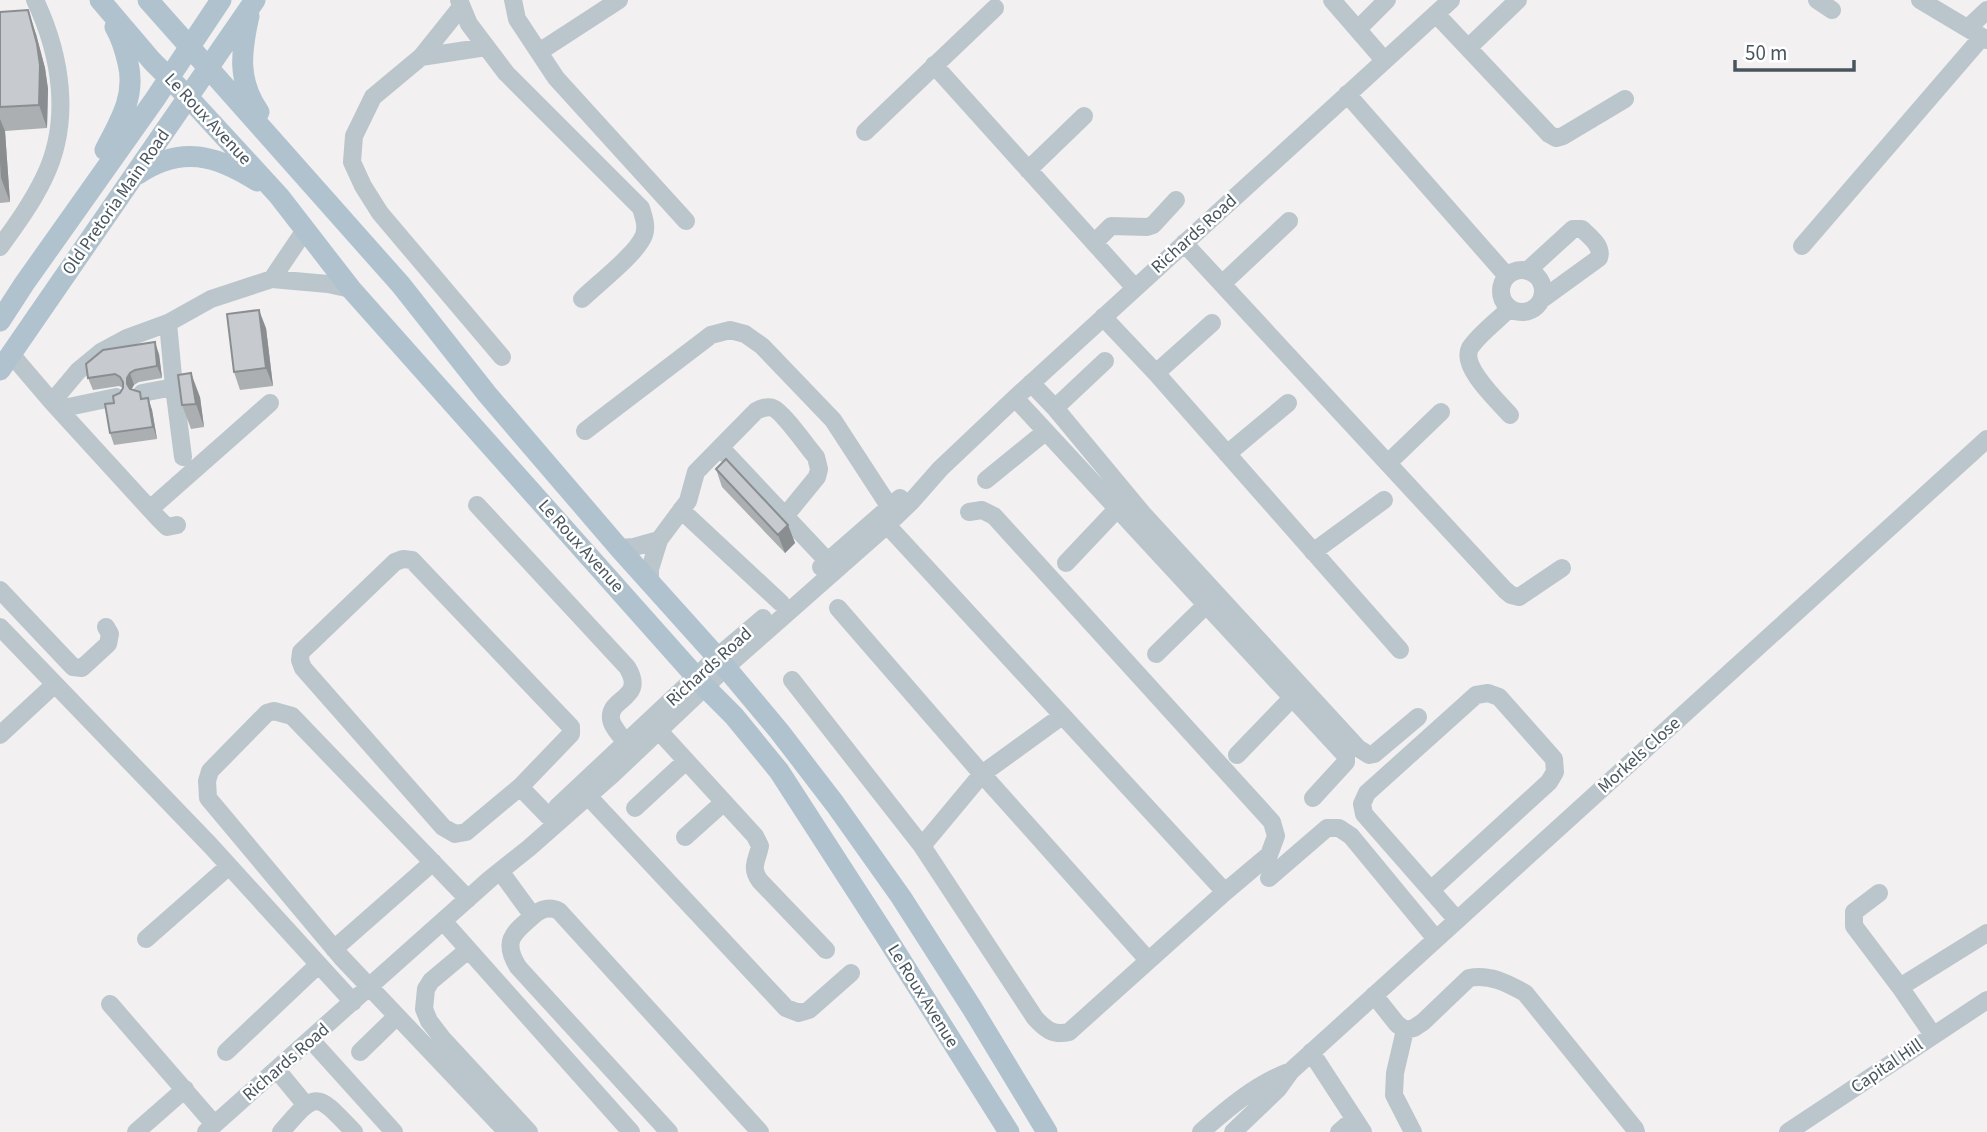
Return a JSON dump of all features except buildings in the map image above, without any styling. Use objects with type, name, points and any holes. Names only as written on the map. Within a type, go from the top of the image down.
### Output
[{"type":"main road","name":"Le Roux Avenue","points":[[99,0],[152,61],[169,76],[279,196],[351,289],[701,683],[734,716],[779,771],[886,935],[1009,1132]]},
{"type":"main road","points":[[54,241],[124,115],[129,99],[130,70],[124,46],[99,0]]},
{"type":"main road","name":"Le Roux Avenue","points":[[148,0],[401,285],[487,394],[618,548],[722,662],[817,779],[870,851],[972,1008],[1047,1132]]},
{"type":"main road","name":"Old Pretoria Main Road","points":[[0,321],[221,0]]},
{"type":"main road","name":"Old Pretoria Main Road","points":[[5,362],[256,0]]},
{"type":"main road","points":[[256,0],[243,39],[243,68],[247,91],[271,140]]},
{"type":"main road","points":[[133,177],[160,160],[180,156],[205,157],[239,170],[279,196]]},
{"type":"street","points":[[0,247],[45,177],[61,121],[60,87],[52,42],[35,0]]},
{"type":"street","points":[[513,0],[517,19],[556,78],[686,221]]},
{"type":"street","points":[[539,52],[619,0]]},
{"type":"street","points":[[1332,0],[1384,60]]},
{"type":"street","points":[[1358,29],[1387,0]]},
{"type":"street","name":"Richards Road","points":[[210,1128],[659,731],[701,683],[781,603],[887,525],[940,469],[1031,383],[1451,0]]},
{"type":"street","points":[[1468,48],[1518,0]]},
{"type":"street","points":[[1920,0],[1979,35]]},
{"type":"street","points":[[502,357],[380,213],[352,162],[354,136],[373,97],[421,57],[460,4],[469,24],[506,73],[641,208],[646,223],[645,230],[635,250],[582,299]]},
{"type":"street","points":[[865,132],[995,8]]},
{"type":"street","points":[[1802,246],[1979,35],[1987,10]]},
{"type":"street","points":[[1436,14],[1549,134],[1556,138],[1625,99]]},
{"type":"street","points":[[421,57],[486,47]]},
{"type":"street","points":[[934,65],[1135,288]]},
{"type":"street","points":[[1347,94],[1507,276]]},
{"type":"street","points":[[1028,170],[1084,116]]},
{"type":"street","points":[[1094,243],[1111,226],[1153,225],[1176,200]]},
{"type":"street","points":[[1222,285],[1289,221]]},
{"type":"street","points":[[1527,271],[1573,229],[1582,229],[1600,248],[1599,258],[1541,300],[1531,311],[1524,313],[1509,309],[1504,304],[1500,289],[1507,276],[1520,270],[1527,271],[1539,279],[1543,293],[1541,300]]},
{"type":"street","points":[[272,279],[305,230]]},
{"type":"street","points":[[1184,243],[1511,595],[1519,597],[1562,568]]},
{"type":"street","points":[[56,405],[78,371],[101,352],[127,338],[169,323],[211,299],[272,279],[351,289]]},
{"type":"street","points":[[1509,309],[1475,342],[1469,350],[1468,359],[1471,370],[1510,415]]},
{"type":"street","points":[[1103,317],[1156,373],[1400,650]]},
{"type":"street","points":[[169,323],[183,457]]},
{"type":"street","points":[[1156,373],[1212,323]]},
{"type":"street","points":[[585,431],[711,335],[730,330],[745,334],[762,346],[833,420],[889,506]]},
{"type":"street","points":[[1055,408],[1105,361]]},
{"type":"street","points":[[5,362],[56,405],[167,527],[177,525]]},
{"type":"street","points":[[1031,383],[1143,514],[1358,748],[1369,755],[1374,754],[1418,718]]},
{"type":"street","points":[[142,393],[174,387]]},
{"type":"street","points":[[56,405],[116,397]]},
{"type":"street","points":[[1015,398],[1346,756],[1346,762],[1313,797]]},
{"type":"street","points":[[150,509],[270,403]]},
{"type":"street","points":[[1227,454],[1288,403]]},
{"type":"street","points":[[650,583],[650,569],[659,540],[688,501],[696,472],[756,411],[763,408],[771,407],[780,413],[816,457],[819,469],[817,477],[786,515]]},
{"type":"street","points":[[1388,463],[1441,412]]},
{"type":"street","points":[[986,481],[1045,432]]},
{"type":"street","name":"Morkels Close","points":[[1233,1132],[1270,1097],[1290,1071],[1987,439]]},
{"type":"street","points":[[721,448],[831,565]]},
{"type":"street","name":"Richards Road","points":[[722,662],[831,565],[889,506],[918,482],[940,469]]},
{"type":"street","points":[[1313,552],[1384,500]]},
{"type":"street","points":[[477,505],[627,667],[633,679],[631,692],[612,710],[610,716],[611,723],[626,743]]},
{"type":"street","points":[[1066,563],[1117,509]]},
{"type":"street","points":[[681,510],[781,603]]},
{"type":"street","points":[[792,680],[922,846],[1035,1018],[1047,1030],[1057,1034],[1069,1032],[1269,855],[1276,836],[1272,822],[994,516],[982,510],[970,512]]},
{"type":"street","points":[[887,525],[1225,892]]},
{"type":"street","points":[[618,548],[659,540]]},
{"type":"street","points":[[412,560],[571,727],[571,734],[520,787],[466,832],[455,834],[443,827],[303,668],[301,652],[395,562],[412,560]]},
{"type":"street","points":[[0,590],[72,667],[82,668],[108,644],[110,634],[106,627]]},
{"type":"street","points":[[1156,654],[1206,605]]},
{"type":"street","points":[[838,608],[1148,960]]},
{"type":"street","points":[[0,627],[229,866],[353,1002]]},
{"type":"street","name":"Richards Road","points":[[495,875],[548,816],[626,743],[701,683]]},
{"type":"street","points":[[0,735],[55,684]]},
{"type":"street","points":[[1431,890],[1549,782],[1555,772],[1554,760],[1499,697],[1488,693],[1476,695],[1367,793],[1362,804],[1364,814],[1457,920]]},
{"type":"street","points":[[1237,755],[1292,698]]},
{"type":"street","points":[[468,899],[292,716],[274,711],[267,713],[210,771],[207,780],[208,798],[369,988],[508,1132]]},
{"type":"street","points":[[922,846],[982,774],[1062,716]]},
{"type":"street","points":[[659,731],[755,836],[760,846],[754,873],[826,950]]},
{"type":"street","points":[[635,808],[686,761]]},
{"type":"street","points":[[520,787],[548,816]]},
{"type":"street","points":[[587,795],[786,1008],[799,1013],[808,1010],[851,973]]},
{"type":"street","points":[[685,837],[724,802]]},
{"type":"street","points":[[1269,878],[1327,828],[1339,828],[1351,836],[1436,939]]},
{"type":"street","points":[[334,949],[433,862]]},
{"type":"street","points":[[146,939],[229,866]]},
{"type":"street","points":[[495,875],[533,916]]},
{"type":"street","points":[[1879,893],[1854,912],[1853,926],[1933,1035]]},
{"type":"street","points":[[669,1132],[518,967],[510,949],[511,939],[533,916],[547,908],[559,911],[760,1132]]},
{"type":"street","points":[[443,921],[627,1130]]},
{"type":"street","points":[[1900,987],[1987,933]]},
{"type":"street","points":[[468,950],[431,981],[426,989],[425,1009],[429,1021],[529,1132]]},
{"type":"street","points":[[226,1052],[318,965]]},
{"type":"street","points":[[1374,995],[1405,1030],[1423,1022],[1469,978],[1480,976],[1507,983],[1525,993],[1636,1132]]},
{"type":"street","name":"Capital Hill","points":[[1788,1132],[1987,1000]]},
{"type":"street","points":[[110,1004],[185,1089],[210,1128]]},
{"type":"street","points":[[359,1052],[396,1017]]},
{"type":"street","points":[[1405,1030],[1395,1073],[1394,1095],[1413,1132]]},
{"type":"street","points":[[311,1040],[394,1132]]},
{"type":"street","points":[[1311,1052],[1358,1125],[1339,1132]]},
{"type":"street","points":[[277,1070],[305,1104]]},
{"type":"street","name":"Morkels Close","points":[[1201,1132],[1255,1089],[1290,1071]]},
{"type":"street","points":[[136,1132],[185,1089]]},
{"type":"street","points":[[281,1132],[305,1104],[312,1101],[323,1101],[354,1132]]}]
